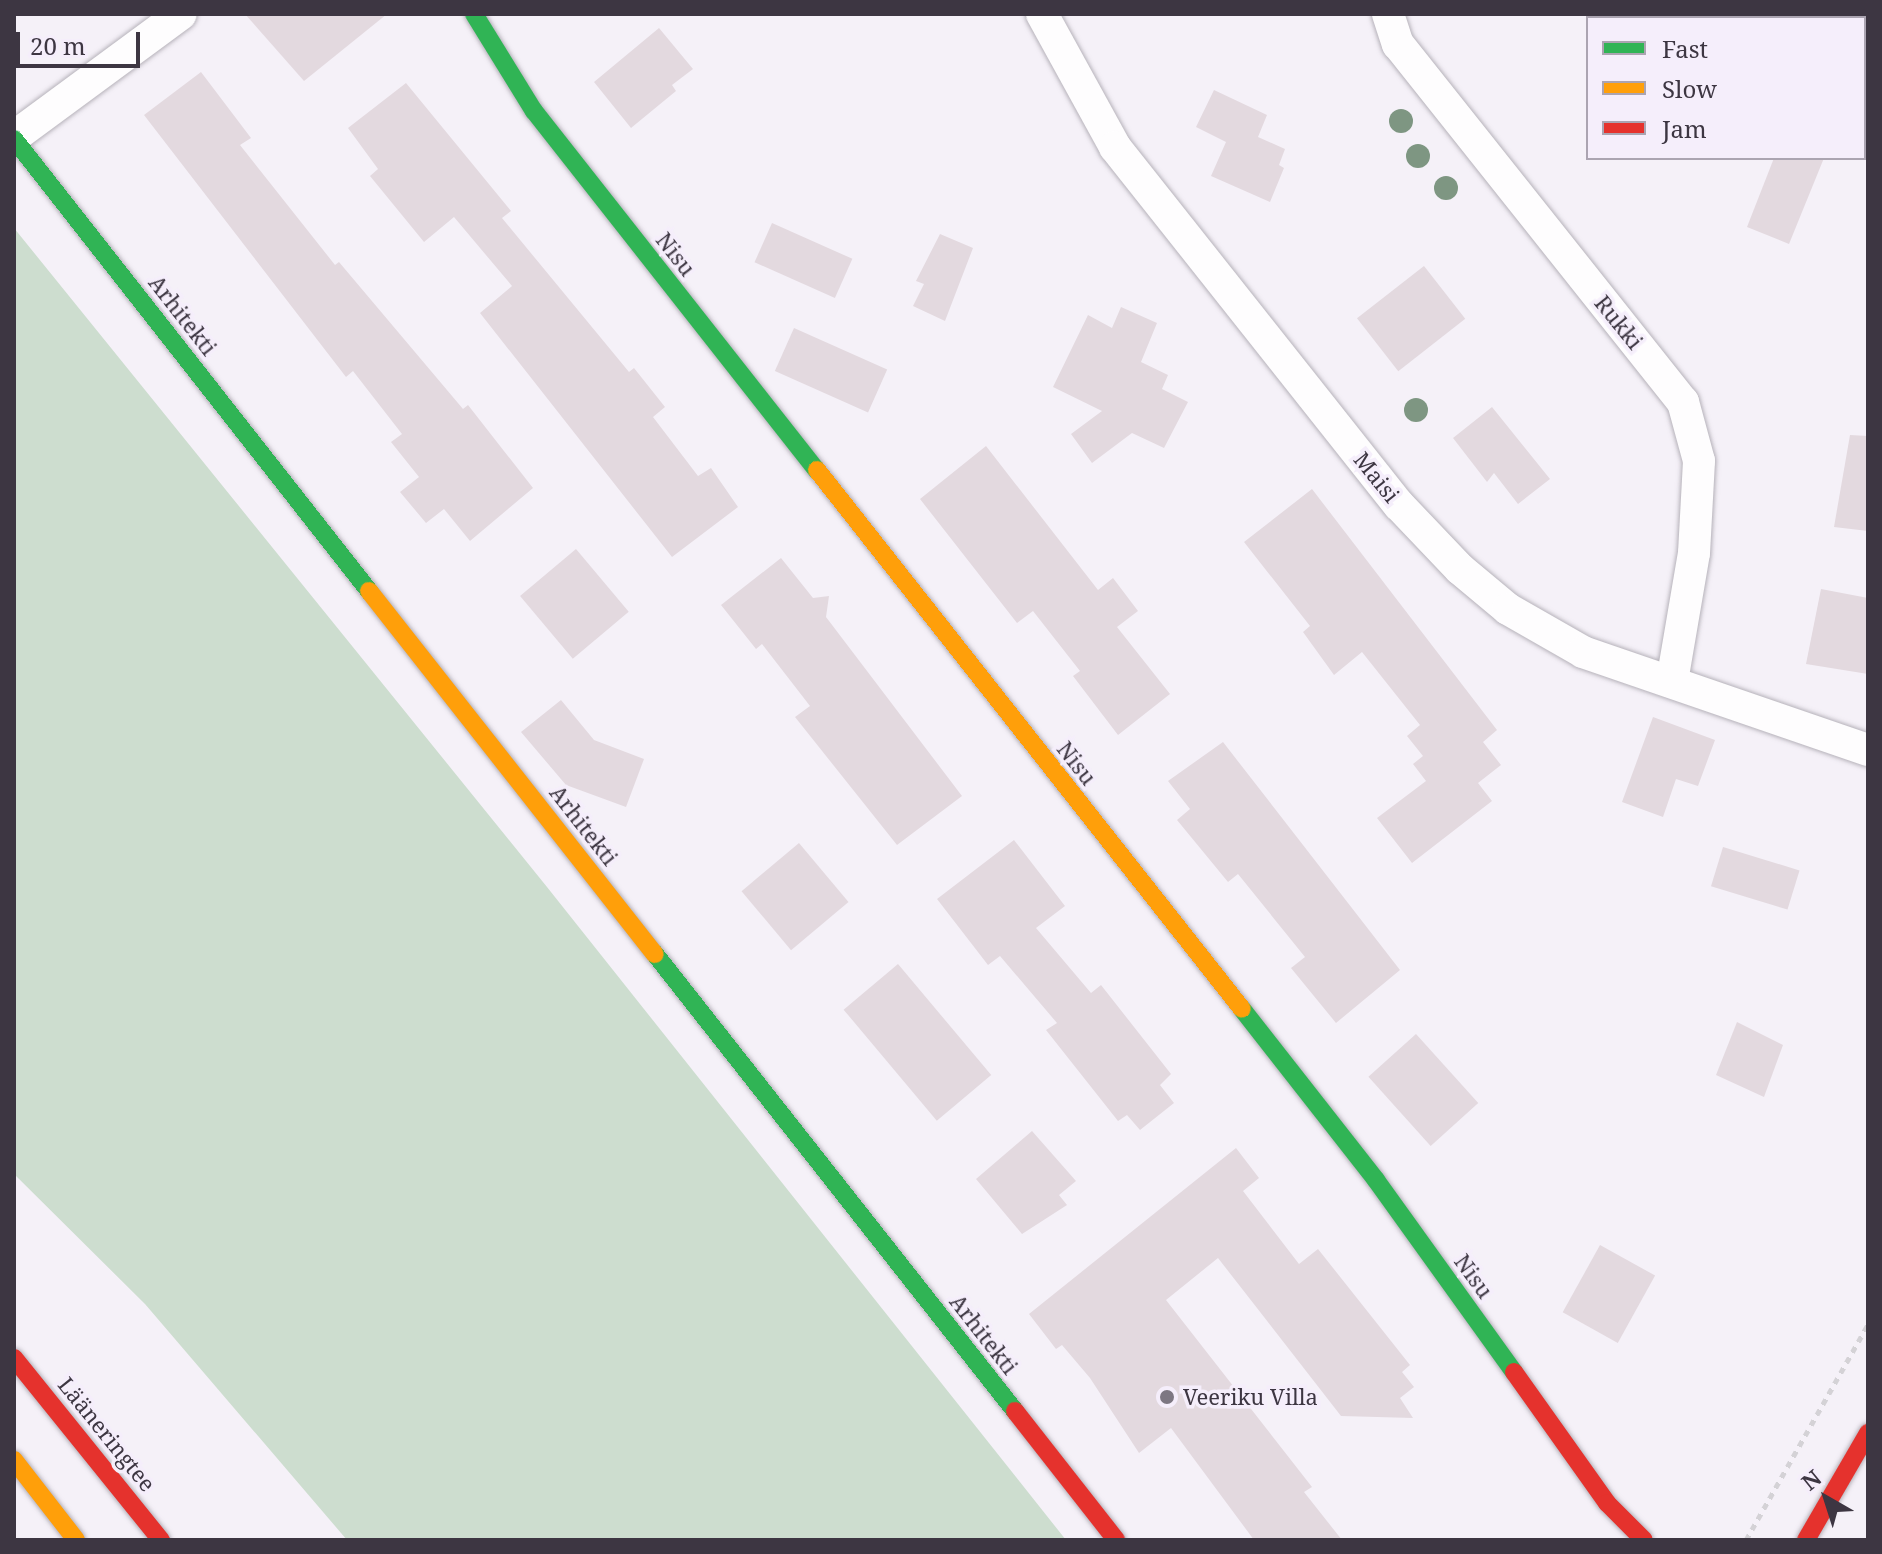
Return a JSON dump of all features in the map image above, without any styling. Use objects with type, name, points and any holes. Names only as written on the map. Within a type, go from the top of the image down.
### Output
[{"type":"main road","name":"Nisu","points":[[474,14],[534,111],[1376,1180],[1607,1503],[1644,1540]]},
{"type":"main road","name":"Arhitekti","points":[[14,138],[1116,1540]]},
{"type":"main road","name":"Lääneringtee","points":[[14,1358],[161,1540]]},
{"type":"main road","points":[[1806,1540],[1868,1433]]},
{"type":"main road","points":[[14,1460],[76,1540]]},
{"type":"street","points":[[14,138],[181,14]]},
{"type":"street","name":"Maisi","points":[[1042,14],[1115,147],[1399,505],[1460,569],[1508,609],[1583,652],[1868,750]]},
{"type":"street","name":"Rukki","points":[[1388,14],[1398,44],[1683,402],[1699,461],[1694,553],[1672,682]]},
{"type":"path","points":[[1746,1540],[1868,1324]]},
{"type":"green space","points":[[14,228],[547,887],[1066,1540],[347,1540],[145,1304],[14,1174]]},
{"type":"building","points":[[245,14],[387,14],[304,81]]},
{"type":"building","points":[[659,28],[693,69],[672,85],[676,91],[631,128],[594,82]]},
{"type":"building","points":[[201,72],[251,138],[240,145],[335,265],[339,262],[463,409],[468,405],[533,488],[470,541],[444,509],[426,523],[400,492],[419,477],[391,442],[402,434],[353,371],[346,377],[144,115]]},
{"type":"building","points":[[406,83],[511,211],[502,218],[629,372],[634,368],[665,407],[653,417],[698,476],[711,468],[738,507],[672,557],[480,313],[512,286],[454,217],[424,242],[370,176],[378,169],[348,128]]},
{"type":"building","points":[[1214,90],[1267,115],[1258,137],[1285,149],[1279,165],[1284,168],[1270,202],[1211,176],[1226,142],[1196,127]]},
{"type":"building","points":[[1773,160],[1823,160],[1789,244],[1747,227]]},
{"type":"building","points":[[772,223],[852,259],[835,298],[755,262]]},
{"type":"building","points":[[940,234],[973,248],[945,321],[913,306],[924,284],[916,281]]},
{"type":"building","points":[[1424,266],[1465,319],[1398,371],[1357,318]]},
{"type":"building","points":[[1121,307],[1157,323],[1141,362],[1168,375],[1162,389],[1188,402],[1164,448],[1132,433],[1092,463],[1071,434],[1102,411],[1053,387],[1088,315],[1112,328]]},
{"type":"building","points":[[794,328],[887,369],[868,412],[775,371]]},
{"type":"building","points":[[1492,407],[1550,479],[1518,504],[1494,473],[1487,482],[1453,438]]},
{"type":"building","points":[[1850,435],[1868,436],[1868,531],[1834,527]]},
{"type":"building","points":[[986,446],[1098,590],[1113,578],[1138,611],[1117,627],[1170,694],[1118,735],[1073,676],[1080,671],[1033,611],[1017,623],[920,499]]},
{"type":"building","points":[[1312,489],[1497,730],[1483,742],[1501,765],[1478,783],[1492,801],[1412,863],[1377,818],[1426,781],[1413,764],[1423,756],[1407,736],[1420,725],[1362,652],[1334,675],[1303,632],[1310,626],[1244,542]]},
{"type":"building","points":[[576,549],[629,612],[573,659],[520,596]]},
{"type":"building","points":[[781,558],[813,598],[829,596],[826,617],[962,796],[897,845],[795,717],[810,706],[762,644],[756,649],[721,605]]},
{"type":"building","points":[[1821,589],[1868,598],[1868,674],[1806,664]]},
{"type":"building","points":[[561,700],[594,740],[644,759],[626,807],[566,785],[521,732]]},
{"type":"building","points":[[1653,717],[1715,740],[1698,786],[1676,779],[1663,817],[1622,802]]},
{"type":"building","points":[[1223,742],[1400,970],[1336,1023],[1291,968],[1305,957],[1238,874],[1228,882],[1177,820],[1190,809],[1168,781]]},
{"type":"building","points":[[1014,840],[1065,906],[1036,928],[1091,993],[1101,985],[1171,1074],[1160,1085],[1174,1103],[1140,1130],[1127,1115],[1118,1121],[1046,1030],[1057,1023],[1000,956],[988,965],[937,899]]},
{"type":"building","points":[[799,843],[848,902],[791,950],[742,891]]},
{"type":"building","points":[[1723,847],[1800,870],[1788,910],[1711,886]]},
{"type":"building","points":[[898,964],[991,1075],[937,1121],[844,1010]]},
{"type":"building","points":[[1737,1022],[1783,1045],[1764,1097],[1716,1075]]},
{"type":"building","points":[[1416,1034],[1478,1103],[1431,1146],[1368,1077]]},
{"type":"building","points":[[1032,1131],[1076,1181],[1059,1195],[1067,1205],[1022,1234],[976,1179]]},
{"type":"building","points":[[1236,1148],[1259,1178],[1243,1191],[1299,1264],[1318,1249],[1410,1365],[1402,1372],[1414,1387],[1400,1398],[1413,1418],[1341,1416],[1218,1258],[1166,1300],[1312,1487],[1304,1492],[1342,1540],[1254,1540],[1171,1428],[1139,1453],[1090,1378],[1062,1345],[1056,1349],[1029,1314]]},
{"type":"building","points":[[1600,1245],[1655,1276],[1618,1343],[1563,1312]]},
{"type":"traffic: fast","points":[[474,14],[534,111],[817,470]]},
{"type":"traffic: fast","points":[[14,139],[369,591]]},
{"type":"traffic: fast","points":[[655,954],[1015,1411]]},
{"type":"traffic: fast","points":[[1242,1009],[1376,1180],[1514,1372]]},
{"type":"traffic: slow","points":[[817,470],[1242,1009]]},
{"type":"traffic: slow","points":[[369,591],[655,954]]},
{"type":"traffic: slow","points":[[14,1460],[76,1540]]},
{"type":"traffic: jam","points":[[14,1358],[161,1540]]},
{"type":"traffic: jam","points":[[1514,1372],[1607,1503],[1644,1540]]},
{"type":"traffic: jam","points":[[1015,1411],[1116,1540]]},
{"type":"traffic: jam","points":[[1806,1540],[1868,1433]]},
{"type":"place","name":"Veeriku Villa","points":[[1167,1397]]}]
